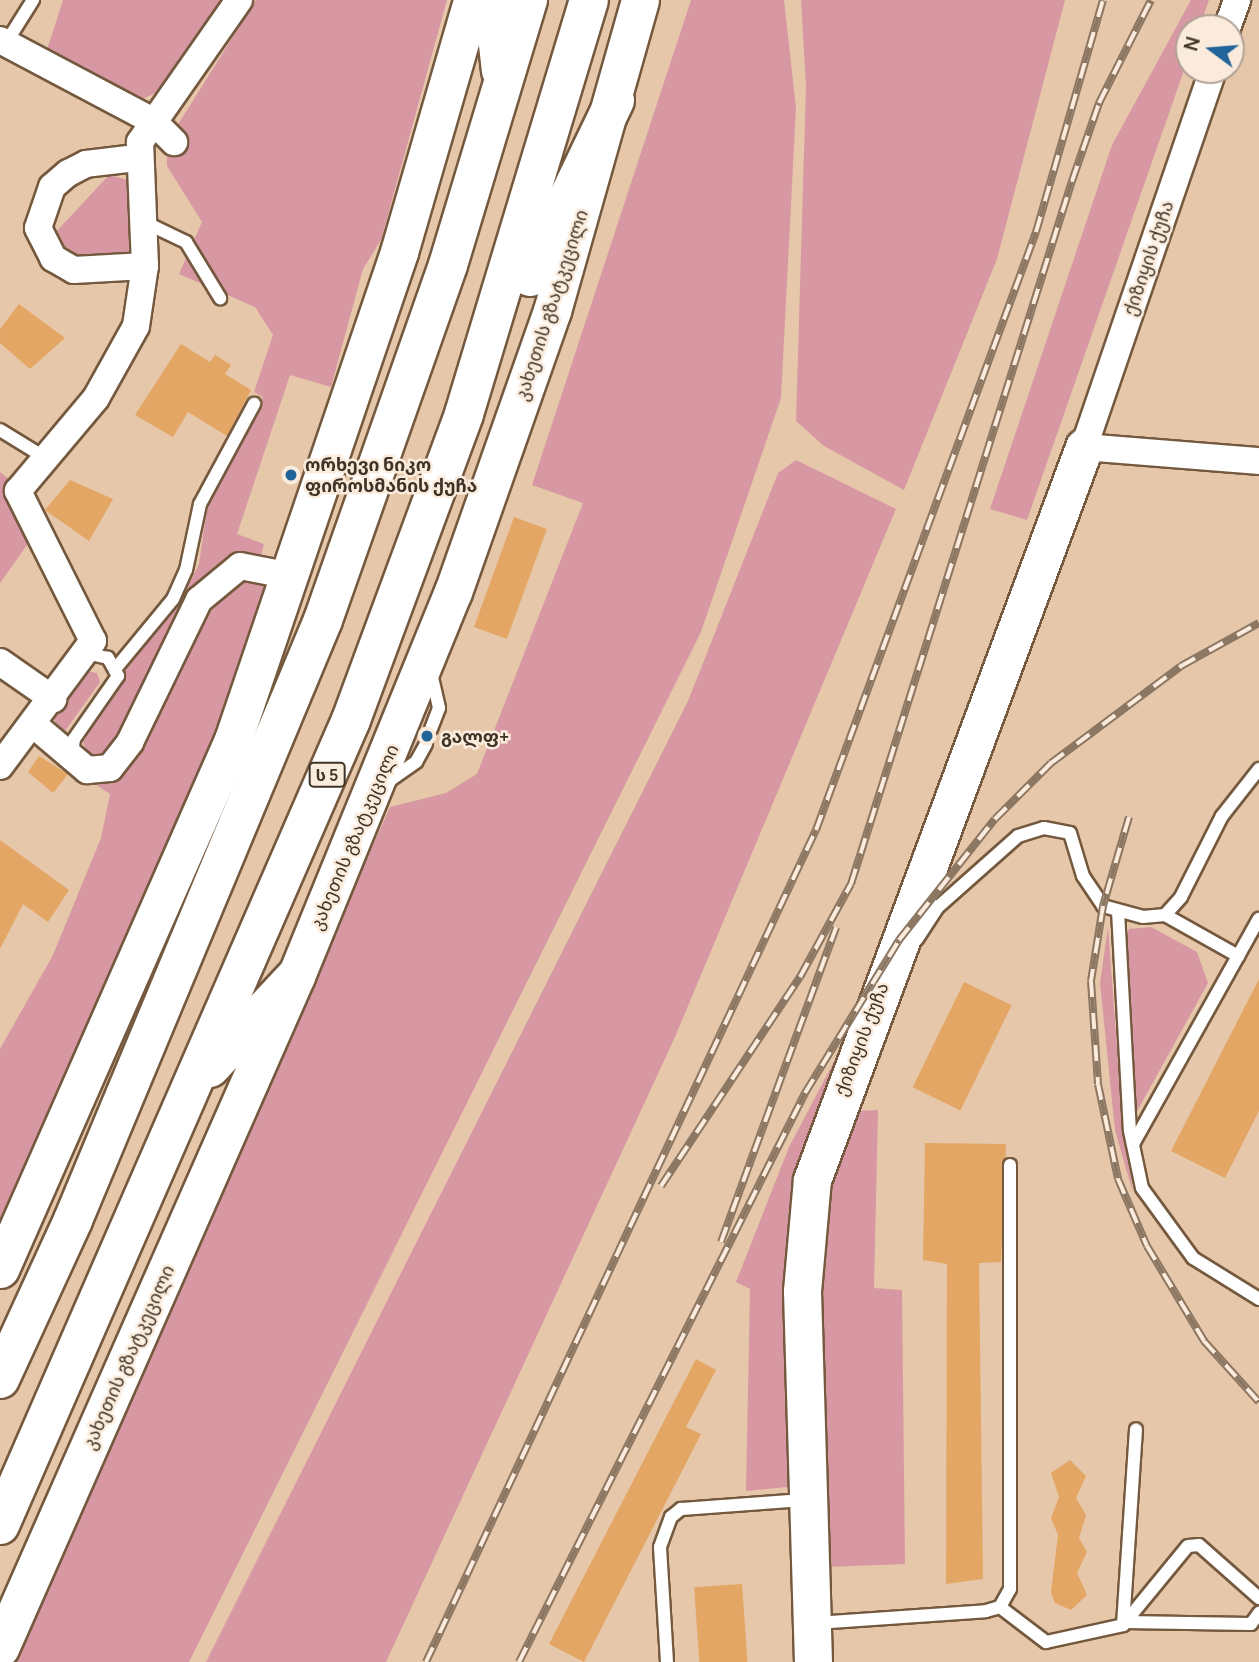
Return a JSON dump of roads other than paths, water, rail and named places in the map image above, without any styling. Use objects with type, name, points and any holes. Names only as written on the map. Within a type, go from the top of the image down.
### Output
[{"type":"highway","points":[[493,0],[503,90]]},
{"type":"highway","points":[[0,1379],[73,1220],[323,620],[503,90],[528,0]]},
{"type":"highway","name":"ს 5","points":[[0,1525],[195,1084],[351,720],[464,414],[590,0]]},
{"type":"highway","points":[[464,414],[618,89]]},
{"type":"highway","points":[[195,1084],[296,976]]},
{"type":"street","points":[[0,766],[87,653],[90,631],[19,503],[23,478],[96,398],[135,326],[145,266],[136,158],[153,121],[239,0]]},
{"type":"street","points":[[0,1269],[233,740],[286,575],[395,264],[472,0]]},
{"type":"street","name":"კახეთის გზატკეცილი","points":[[0,1648],[296,976],[427,658],[552,311],[618,89],[640,0]]},
{"type":"street","points":[[618,89],[663,0]]},
{"type":"street","points":[[3,41],[153,121],[174,142]]},
{"type":"street","name":"ქიზიყის ქუჩა","points":[[813,1662],[803,1241],[812,1180],[877,997],[1084,447],[1208,84]]},
{"type":"street","points":[[136,158],[86,163],[68,173],[52,187],[38,228],[53,258],[74,270],[145,266]]},
{"type":"street","points":[[1084,447],[1259,461]]},
{"type":"street","points":[[34,725],[74,762],[100,772],[122,756],[199,600],[223,574],[250,564],[286,575]]},
{"type":"street","points":[[0,662],[53,699]]},
{"type":"lane","points":[[3,41],[33,0]]},
{"type":"lane","points":[[142,221],[186,242],[220,298]]},
{"type":"lane","points":[[74,762],[74,739],[113,687],[116,668],[173,599],[200,504],[254,404]]},
{"type":"lane","points":[[0,430],[44,457]]},
{"type":"lane","points":[[87,653],[116,668]]},
{"type":"lane","points":[[427,658],[439,708],[431,729]]},
{"type":"lane","points":[[374,791],[416,762],[426,744]]},
{"type":"lane","points":[[1165,915],[1181,897],[1222,817],[1258,770]]},
{"type":"lane","points":[[877,997],[939,907],[1018,836],[1044,828],[1070,833],[1094,898],[1118,911],[1165,915],[1238,956]]},
{"type":"lane","points":[[1118,911],[1133,1144],[1142,1188],[1193,1258],[1259,1299]]},
{"type":"lane","points":[[1133,1144],[1259,919]]},
{"type":"lane","points":[[1000,1606],[1010,1589],[1010,1165]]},
{"type":"lane","points":[[1124,1624],[1136,1429]]},
{"type":"lane","points":[[667,1662],[660,1547],[671,1517],[681,1509],[808,1500]]},
{"type":"lane","points":[[1124,1624],[1188,1546],[1199,1545],[1259,1598]]},
{"type":"lane","points":[[812,1623],[1000,1606],[1046,1642],[1124,1624],[1251,1624],[1259,1613]]},
{"type":"railway","points":[[426,1662],[816,830],[1036,232],[1103,0]]},
{"type":"railway","points":[[661,1186],[800,977],[851,884],[1072,181],[1099,103],[1151,0]]},
{"type":"railway","points":[[519,1662],[805,1093],[899,940],[995,819],[1051,763],[1181,666],[1259,623]]},
{"type":"railway","points":[[1129,817],[1103,906],[1091,981],[1098,1084],[1118,1179],[1147,1246],[1204,1341],[1259,1402]]},
{"type":"railway","points":[[721,1242],[836,927]]},
{"type":"place","name":"ორხევი ნიკო ფიროსმანის ქუჩა","points":[[291,475]]},
{"type":"place","name":"გალფ+","points":[[427,736]]}]
